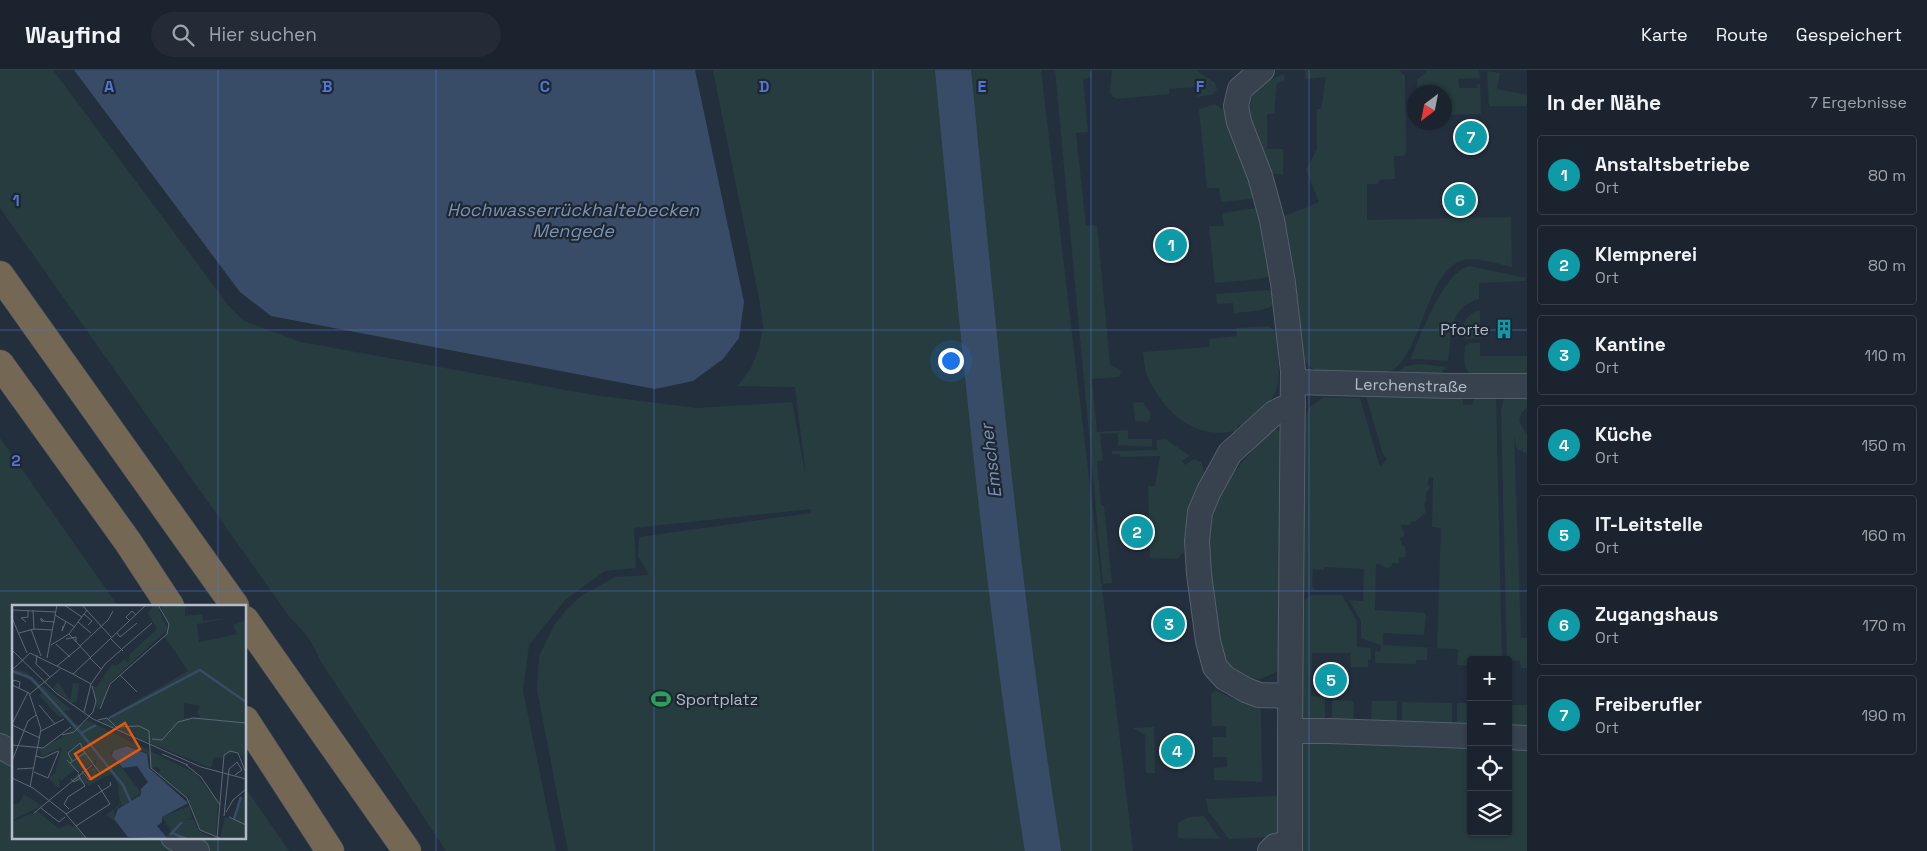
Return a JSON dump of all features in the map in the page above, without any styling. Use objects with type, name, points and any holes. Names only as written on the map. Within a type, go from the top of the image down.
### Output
[{"type":"highway","points":[[0,275],[234,605]]},
{"type":"highway","points":[[0,364],[128,542],[169,605]]},
{"type":"highway","points":[[246,621],[407,851]]},
{"type":"highway","points":[[246,722],[330,851]]},
{"type":"street","points":[[1262,70],[1240,89],[1236,106],[1239,122],[1257,166],[1272,220],[1283,283],[1293,394],[1290,731],[1284,848]]},
{"type":"street","name":"Lerchenstraße","points":[[1293,394],[1451,386],[1527,386]]},
{"type":"street","points":[[1290,696],[1259,695],[1246,690],[1224,678],[1215,667],[1208,641],[1199,574],[1197,541],[1200,512],[1230,453],[1274,413],[1282,409],[1293,394]]},
{"type":"street","points":[[1290,731],[1467,736]]},
{"type":"street","points":[[1512,738],[1527,738]]},
{"type":"street","points":[[0,746],[12,753]]},
{"type":"street","points":[[175,838],[197,851]]},
{"type":"green space","points":[[0,70],[53,70],[228,305],[244,321],[301,342],[594,395],[697,408],[792,402],[806,477],[795,387],[738,386],[751,368],[759,348],[763,327],[713,70],[1041,70],[1133,851],[568,851],[537,690],[539,656],[555,624],[581,596],[615,577],[649,575],[638,557],[639,537],[811,513],[811,509],[634,528],[636,568],[605,571],[566,599],[529,645],[523,691],[556,851],[446,851],[321,662],[309,639],[291,619],[0,208]]},
{"type":"green space","points":[[1055,70],[1087,70],[1092,72],[1092,77],[1083,79],[1088,132],[1076,133],[1086,226],[1097,225],[1110,364],[1121,371],[1119,377],[1092,379],[1097,432],[1128,430],[1128,439],[1152,439],[1152,447],[1118,445],[1118,433],[1100,434],[1103,460],[1097,461],[1101,506],[1104,506],[1112,583],[1103,584]]},
{"type":"green space","points":[[1112,70],[1196,70],[1215,83],[1217,90],[1211,95],[1197,97],[1196,87],[1169,89],[1169,94],[1116,99],[1110,91]]},
{"type":"green space","points":[[1305,70],[1399,70],[1405,76],[1406,152],[1404,156],[1394,156],[1395,179],[1379,180],[1378,184],[1367,184],[1367,220],[1511,217],[1512,267],[1470,259],[1456,263],[1445,272],[1429,302],[1409,351],[1400,364],[1387,373],[1317,371],[1303,359],[1280,218],[1319,202],[1306,170],[1317,149],[1317,109],[1321,109],[1326,77],[1305,79]]},
{"type":"green space","points":[[1428,70],[1479,70],[1480,78],[1458,79],[1459,88],[1477,88],[1478,84],[1480,84],[1481,114],[1452,115],[1452,85],[1417,85],[1417,80]]},
{"type":"green space","points":[[1487,71],[1500,73],[1497,89],[1527,95],[1527,106],[1489,106]]},
{"type":"green space","points":[[1284,74],[1284,81],[1277,83],[1274,114],[1267,114],[1267,149],[1283,149],[1283,175],[1268,173],[1248,114],[1253,95],[1262,83]]},
{"type":"green space","points":[[1215,104],[1224,110],[1243,162],[1253,197],[1251,199],[1221,202],[1219,188],[1207,188],[1199,109]]},
{"type":"green space","points":[[1256,208],[1262,226],[1271,276],[1260,279],[1215,283],[1209,226],[1224,226],[1222,213]]},
{"type":"green space","points":[[1469,266],[1526,278],[1525,281],[1479,283],[1479,299],[1462,308],[1457,315],[1452,332],[1448,361],[1410,360],[1442,292],[1459,271]]},
{"type":"green space","points":[[1268,290],[1273,292],[1273,304],[1267,308],[1234,313],[1233,303],[1217,304],[1216,294]]},
{"type":"green space","points":[[1480,310],[1480,338],[1465,339],[1463,330],[1465,321],[1475,311]]},
{"type":"green space","points":[[1267,326],[1273,329],[1277,335],[1279,367],[1277,388],[1266,405],[1242,427],[1240,425],[1237,426],[1238,430],[1213,432],[1191,426],[1181,420],[1163,403],[1149,380],[1145,369],[1143,352],[1210,347],[1209,339],[1237,336],[1236,328]]},
{"type":"green space","points":[[1470,343],[1480,343],[1480,356],[1527,356],[1527,373],[1501,373],[1497,376],[1471,375],[1466,368],[1464,358],[1465,346]]},
{"type":"green space","points":[[1420,364],[1447,367],[1438,375],[1393,376],[1406,366]]},
{"type":"green space","points":[[1326,397],[1360,398],[1380,467],[1387,458],[1383,454],[1366,397],[1463,398],[1463,405],[1473,404],[1474,398],[1496,398],[1502,656],[1467,656],[1467,666],[1457,665],[1458,649],[1427,648],[1427,660],[1416,660],[1416,664],[1375,663],[1375,651],[1380,652],[1381,645],[1361,638],[1361,621],[1349,600],[1363,601],[1364,569],[1324,567],[1324,570],[1313,569],[1312,585],[1315,590],[1301,590],[1303,487],[1305,484],[1302,461],[1303,423],[1306,414],[1316,403]],"holes":[[[1429,477],[1433,478],[1432,527],[1441,528],[1437,648],[1383,645],[1383,633],[1424,635],[1426,613],[1375,610],[1376,564],[1387,568],[1391,567],[1392,563],[1399,563],[1399,557],[1403,558],[1406,556],[1405,547],[1402,545],[1400,538],[1404,536],[1400,525],[1409,525],[1426,512],[1424,505],[1427,500],[1426,493],[1430,488],[1428,483]]]},
{"type":"green space","points":[[1505,398],[1527,398],[1527,408],[1521,414],[1520,421],[1527,434],[1527,454],[1516,448],[1514,435],[1521,638],[1527,638],[1527,668],[1521,668],[1520,661],[1512,660],[1512,656],[1507,656],[1501,410]]},
{"type":"green space","points":[[1143,402],[1151,414],[1150,419],[1147,422],[1135,421],[1133,403]]},
{"type":"green space","points":[[1275,428],[1282,433],[1280,670],[1261,679],[1246,678],[1238,676],[1223,661],[1207,546],[1209,516],[1222,487],[1255,447]]},
{"type":"green space","points":[[0,438],[117,605],[12,605],[12,838],[246,838],[246,788],[289,851],[0,851]]},
{"type":"green space","points":[[1165,439],[1190,456],[1182,461],[1185,465],[1194,459],[1201,462],[1206,477],[1185,551],[1177,559],[1150,558],[1148,486],[1155,486],[1160,456],[1121,457],[1120,454],[1112,454],[1112,451],[1157,450],[1157,440]]},
{"type":"green space","points":[[1311,595],[1342,595],[1357,622],[1357,647],[1371,648],[1371,660],[1368,660],[1368,667],[1351,667],[1350,653],[1312,653],[1311,696],[1325,697],[1325,719],[1305,719],[1301,715],[1302,603]]},
{"type":"green space","points":[[1215,690],[1261,709],[1262,782],[1214,780],[1214,768],[1227,767],[1227,757],[1213,757],[1213,737],[1226,737],[1226,726],[1212,726],[1211,694]]},
{"type":"green space","points":[[1332,700],[1354,701],[1353,721],[1332,721]]},
{"type":"green space","points":[[1372,701],[1397,701],[1397,722],[1371,722]]},
{"type":"green space","points":[[1402,702],[1452,703],[1452,724],[1402,723]]},
{"type":"green space","points":[[1457,703],[1467,703],[1467,725],[1457,725]]},
{"type":"green space","points":[[1512,705],[1527,705],[1527,727],[1512,726]]},
{"type":"green space","points":[[1154,727],[1155,773],[1146,773],[1145,735],[1133,728]]},
{"type":"green space","points":[[1302,740],[1467,745],[1467,836],[1512,836],[1512,747],[1527,747],[1527,851],[1301,851]]},
{"type":"green space","points":[[1279,796],[1280,832],[1275,837],[1229,839],[1208,811],[1206,799]]},
{"type":"green space","points":[[1204,816],[1220,839],[1178,838],[1178,823],[1189,817]]},
{"type":"water","name":"Hochwasserrückhaltebecken Mengede","points":[[74,70],[695,70],[744,302],[739,338],[723,359],[693,381],[655,389],[271,316],[240,292]]},
{"type":"waterway","name":"Emscher","points":[[953,70],[1003,559],[1028,754],[1043,851]]},
{"type":"place","name":"Freiberufler","points":[[1471,137]]},
{"type":"place","name":"Zugangshaus","points":[[1460,200]]},
{"type":"place","name":"Anstaltsbetriebe","points":[[1171,245]]},
{"type":"place","name":"Pforte","points":[[1504,329]]},
{"type":"place","name":"Klempnerei","points":[[1137,532]]},
{"type":"place","name":"Kantine","points":[[1169,624]]},
{"type":"place","name":"IT-Leitstelle","points":[[1331,680]]},
{"type":"place","name":"Sportplatz","points":[[661,699]]},
{"type":"place","name":"Küche","points":[[1177,751]]}]
